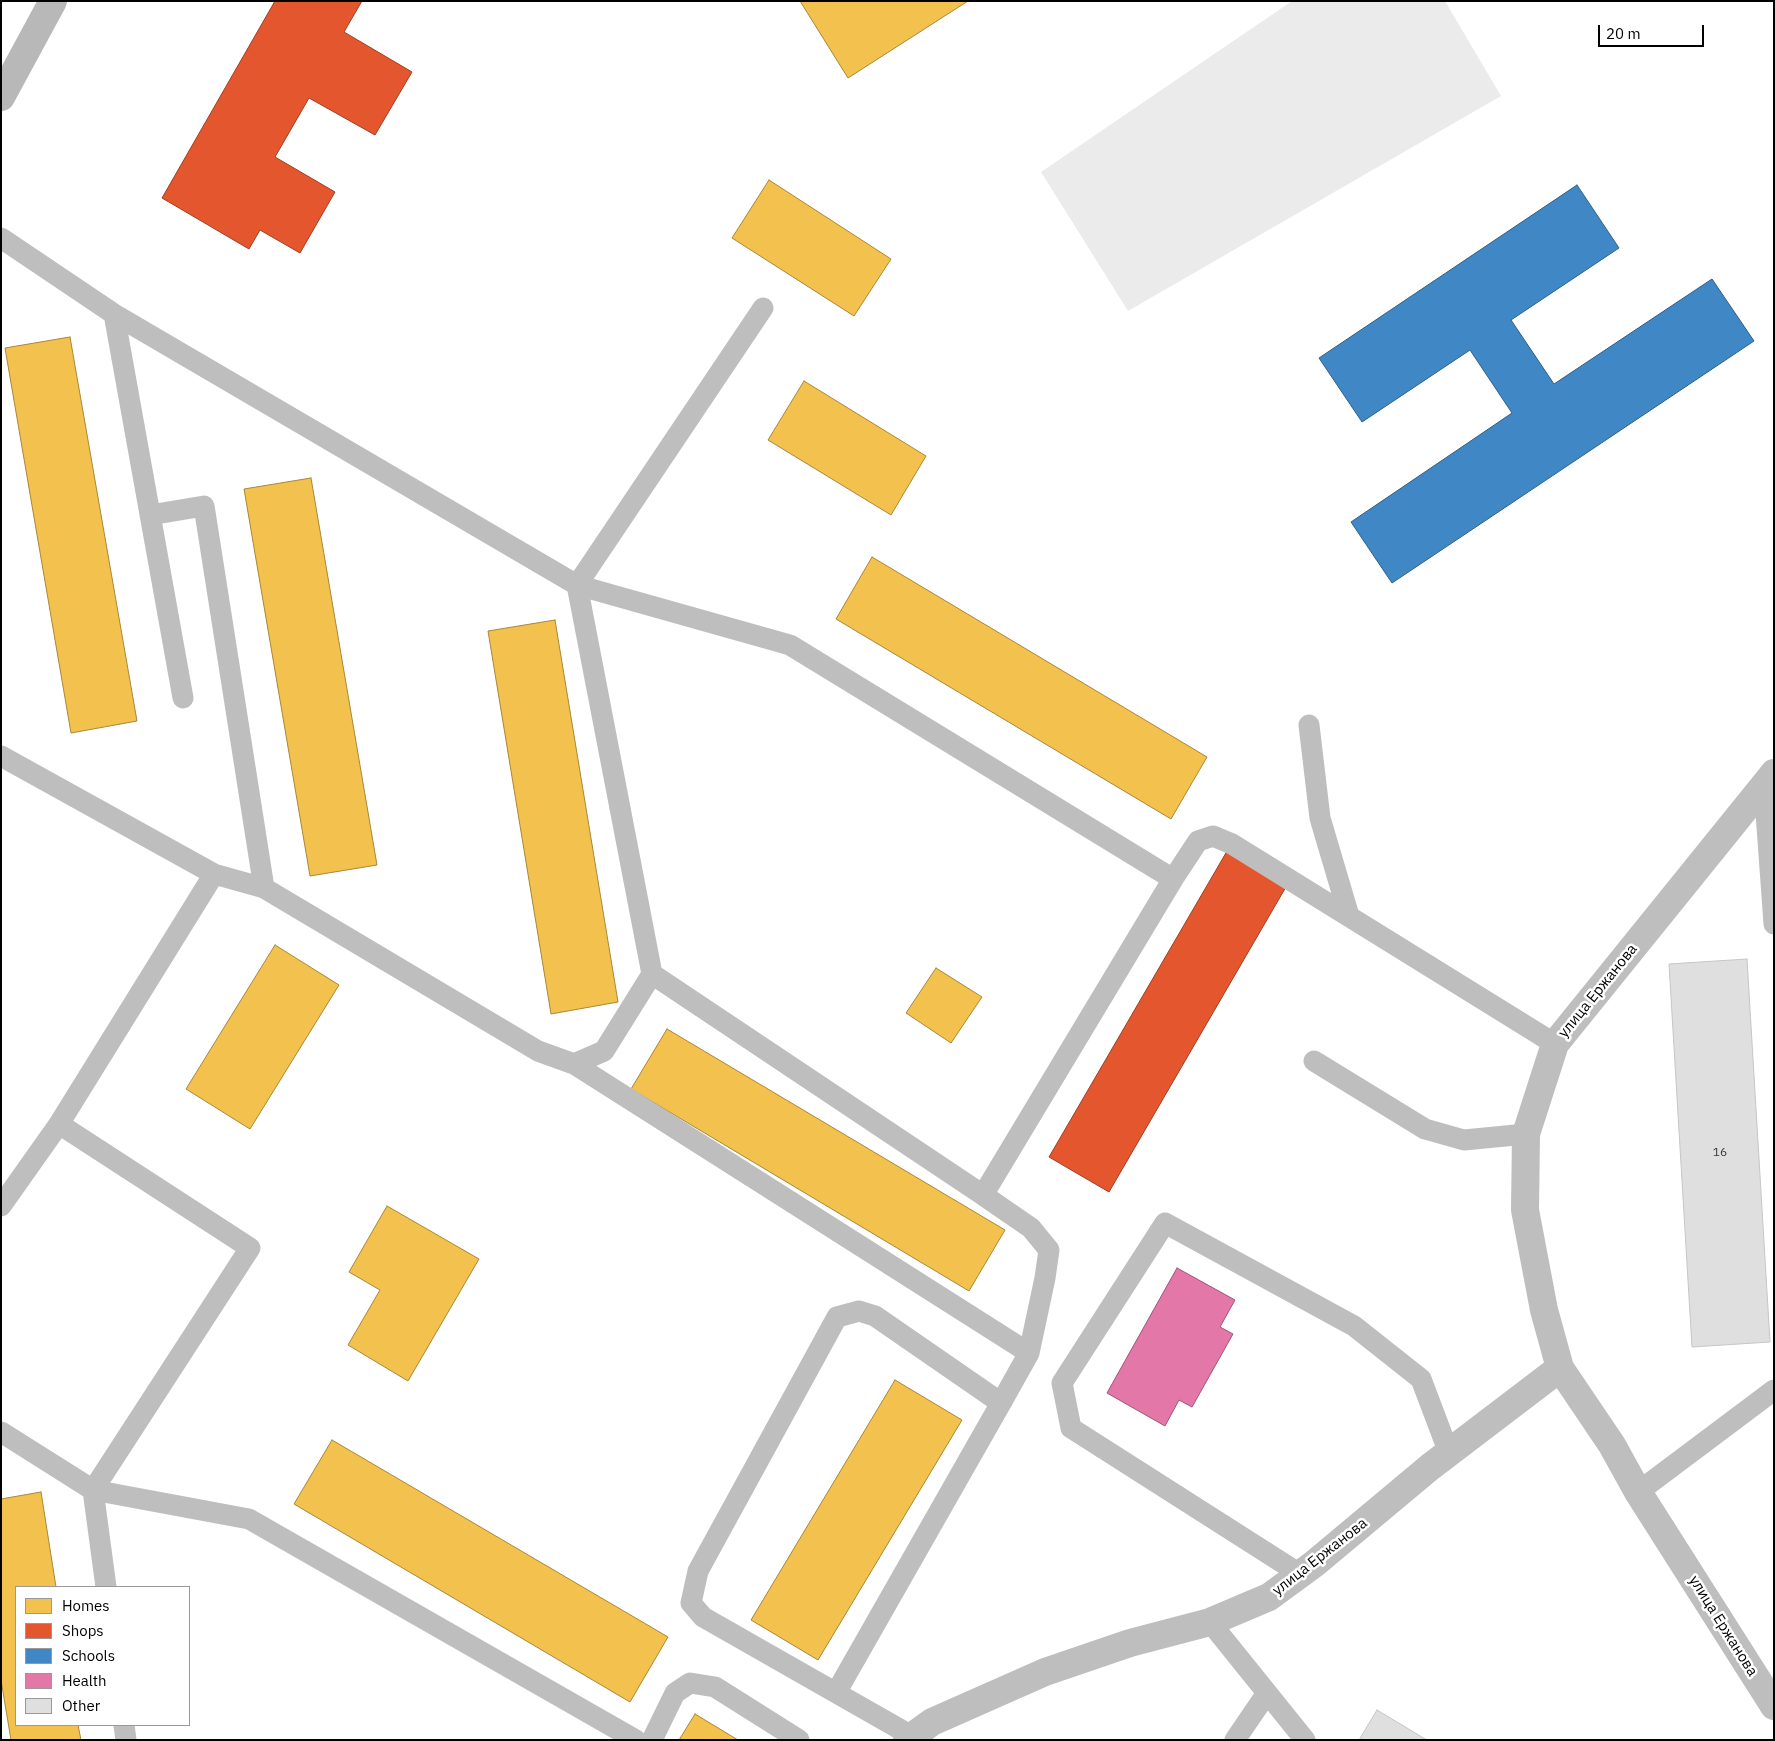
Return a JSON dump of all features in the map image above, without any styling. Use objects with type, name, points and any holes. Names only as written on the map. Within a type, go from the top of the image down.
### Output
[{"type":"street","points":[[1,97],[53,1]]},
{"type":"street","name":"улица Ержанова","points":[[1769,779],[1555,1044],[1526,1134],[1525,1210],[1544,1310],[1560,1368],[1612,1445],[1638,1492],[1774,1706]]},
{"type":"street","name":"улица Ержанова","points":[[910,1738],[932,1722],[1045,1672],[1130,1643],[1210,1622],[1269,1597],[1449,1453],[1560,1368]]},
{"type":"lane","points":[[1,238],[114,314],[577,585],[790,645],[1173,879]]},
{"type":"lane","points":[[574,1064],[604,1050],[652,974],[577,585],[763,308]]},
{"type":"lane","points":[[114,314],[183,698]]},
{"type":"lane","points":[[150,515],[204,506],[264,888]]},
{"type":"lane","points":[[1309,725],[1320,818],[1349,916]]},
{"type":"lane","points":[[1,756],[214,874],[264,888],[538,1051],[574,1064],[1030,1353]]},
{"type":"lane","points":[[1769,779],[1774,924]]},
{"type":"lane","points":[[983,1195],[1173,879],[1198,841],[1213,836],[1232,844],[1555,1044]]},
{"type":"lane","points":[[1,1206],[59,1124],[214,874]]},
{"type":"lane","points":[[652,974],[1031,1228],[1049,1250],[1046,1278],[1030,1353],[836,1691]]},
{"type":"lane","points":[[1314,1061],[1425,1130],[1464,1140],[1526,1134]]},
{"type":"lane","points":[[59,1124],[250,1248],[93,1490],[106,1586]]},
{"type":"lane","points":[[1300,1574],[1071,1428],[1062,1383],[1165,1222],[1354,1326],[1421,1380],[1449,1453]]},
{"type":"lane","points":[[910,1738],[836,1691],[703,1617],[691,1603],[698,1571],[837,1318],[859,1311],[875,1316],[1001,1403]]},
{"type":"lane","points":[[1638,1492],[1774,1390]]},
{"type":"lane","points":[[1,1432],[93,1490],[249,1519],[636,1740]]},
{"type":"lane","points":[[1210,1622],[1305,1740]]},
{"type":"lane","points":[[652,1740],[675,1694],[690,1683],[715,1687],[799,1740]]},
{"type":"lane","points":[[1235,1740],[1267,1693]]},
{"type":"lane","points":[[124,1726],[126,1740]]},
{"type":"shaded area","points":[[1292,1],[1445,1],[1501,96],[1128,311],[1041,172]]},
{"type":"building: Homes","points":[[800,1],[968,1],[848,78]]},
{"type":"building: Homes","points":[[769,180],[891,259],[854,316],[732,238]]},
{"type":"building: Homes","points":[[70,337],[137,721],[71,733],[5,348]]},
{"type":"building: Homes","points":[[804,381],[926,456],[891,515],[768,440]]},
{"type":"building: Homes","points":[[311,478],[377,865],[310,876],[244,489]]},
{"type":"building: Homes","points":[[872,557],[1207,757],[1171,819],[836,619]]},
{"type":"building: Homes","points":[[555,620],[618,1002],[551,1014],[488,631]]},
{"type":"building: Homes","points":[[275,945],[339,985],[250,1129],[186,1089]]},
{"type":"building: Homes","points":[[936,968],[982,997],[951,1043],[906,1013]]},
{"type":"building: Homes","points":[[667,1029],[1005,1230],[969,1291],[631,1089]]},
{"type":"building: Homes","points":[[387,1206],[479,1259],[408,1381],[348,1345],[380,1290],[349,1272]]},
{"type":"building: Homes","points":[[895,1380],[962,1420],[818,1660],[751,1620]]},
{"type":"building: Homes","points":[[332,1440],[668,1637],[630,1702],[294,1504]]},
{"type":"building: Homes","points":[[41,1492],[56,1586],[15,1586],[15,1726],[78,1726],[81,1740],[11,1740],[1,1680],[1,1499]]},
{"type":"building: Homes","points":[[695,1714],[738,1740],[679,1740]]},
{"type":"building: Shops","points":[[275,1],[362,1],[344,32],[412,72],[375,135],[309,98],[275,157],[335,192],[300,253],[260,230],[249,249],[162,198]]},
{"type":"building: Shops","points":[[1230,846],[1290,880],[1109,1192],[1049,1157]]},
{"type":"building: Schools","points":[[1577,185],[1619,248],[1511,320],[1554,384],[1712,279],[1754,341],[1392,583],[1351,522],[1512,413],[1470,350],[1362,422],[1319,358]]},
{"type":"building: Health","points":[[1177,1268],[1235,1300],[1220,1327],[1233,1334],[1192,1407],[1179,1400],[1165,1426],[1107,1393]]},
{"type":"building: Other","points":[[1747,959],[1770,1342],[1692,1347],[1669,964]]},
{"type":"building: Other","points":[[1377,1710],[1427,1740],[1359,1740]]}]
